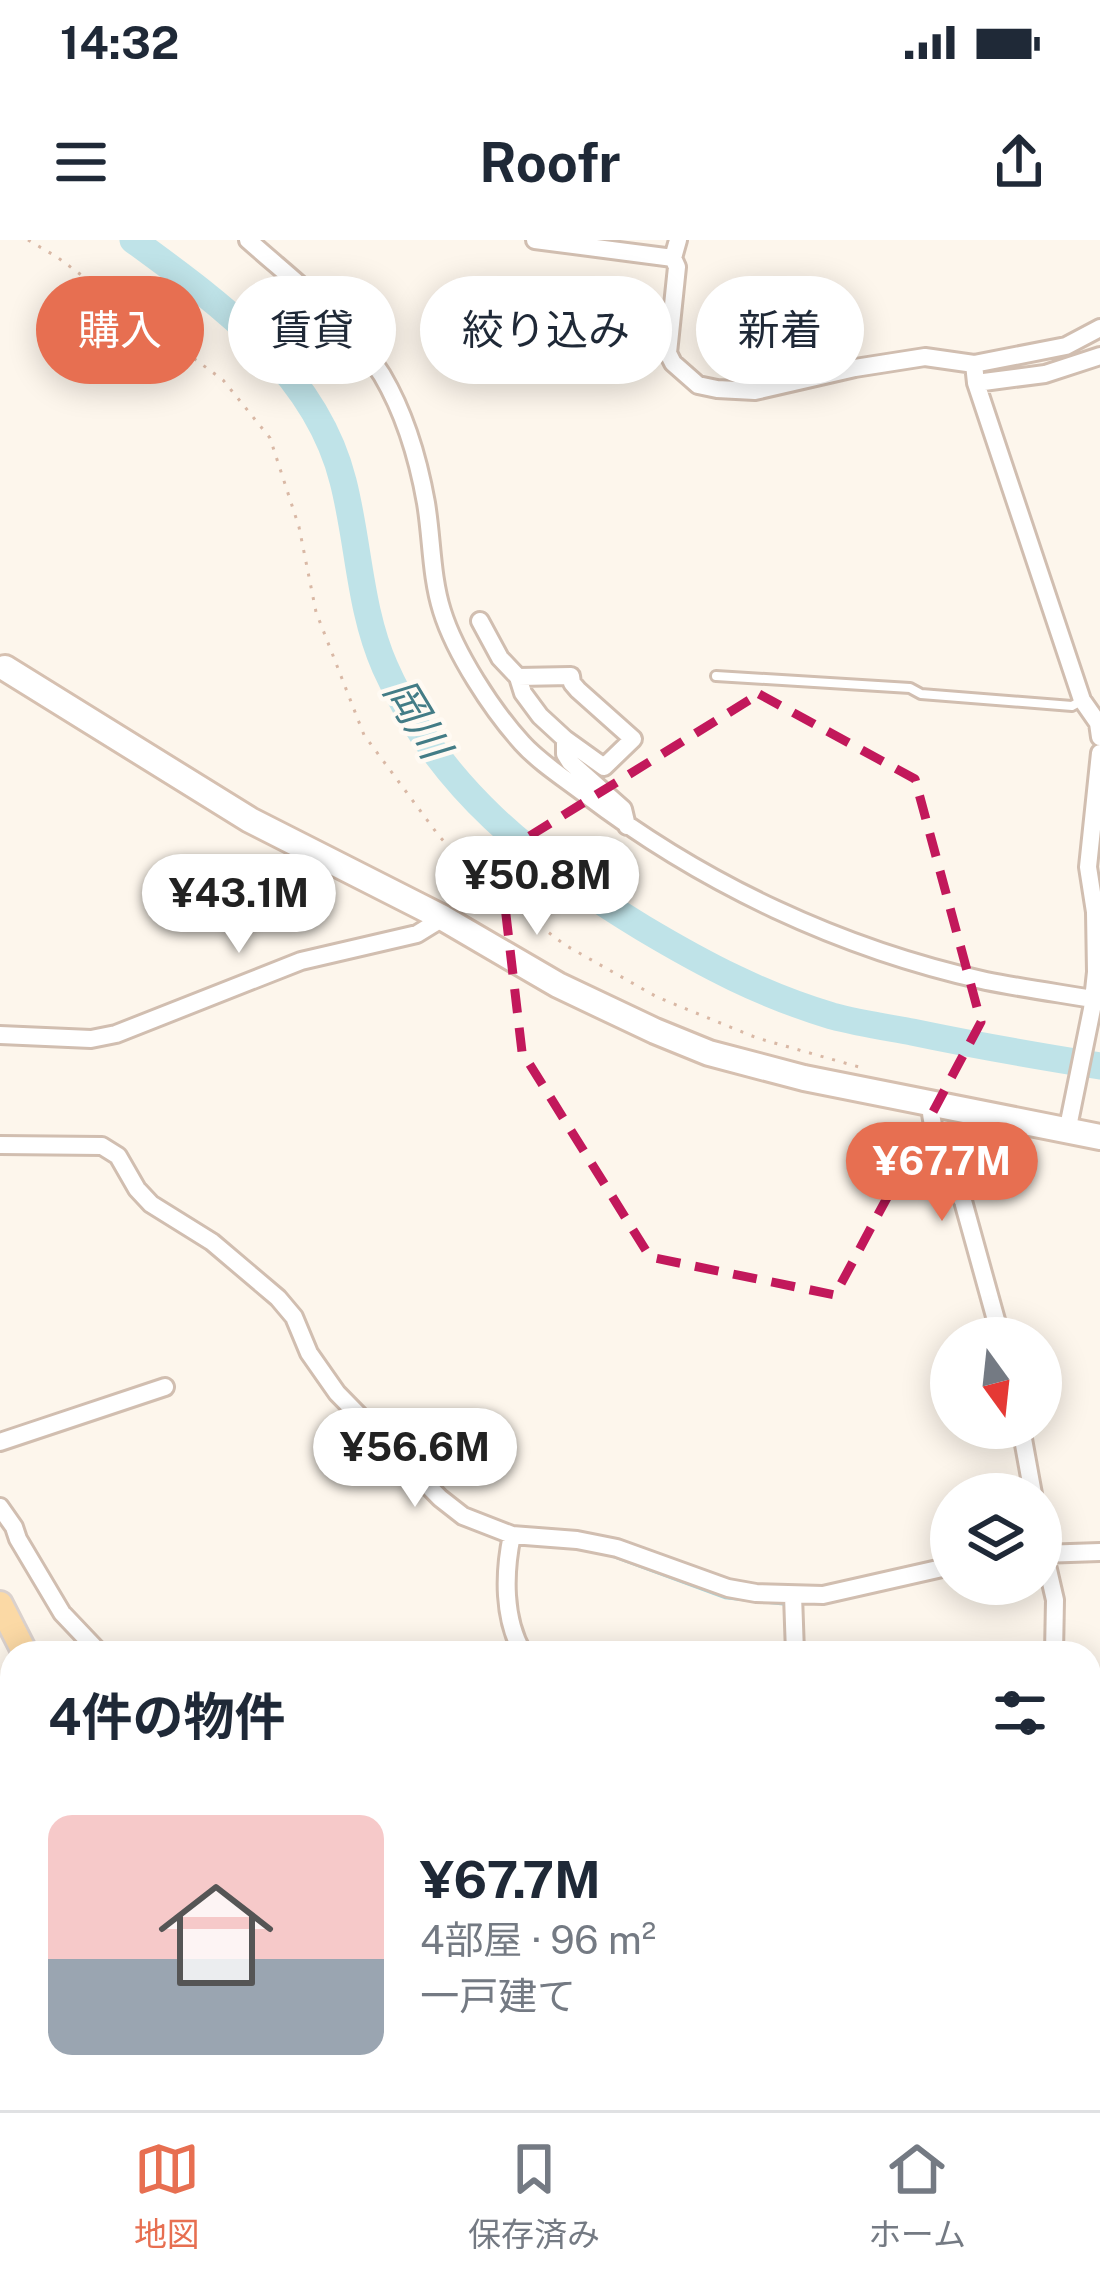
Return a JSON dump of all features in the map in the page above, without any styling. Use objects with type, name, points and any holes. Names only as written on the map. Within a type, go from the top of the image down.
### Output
[{"type":"main road","points":[[0,1604],[19,1641]]},
{"type":"street","points":[[248,240],[315,298],[380,372],[414,448],[442,612],[463,659],[523,744],[628,827],[723,885],[783,914],[984,980],[1093,1004]]},
{"type":"street","points":[[535,240],[676,249],[668,353],[698,385],[717,389],[755,391],[925,357],[974,364],[1066,346],[1100,328]]},
{"type":"street","points":[[976,383],[1046,374],[1100,356]]},
{"type":"street","points":[[974,364],[976,383],[1082,700],[1098,723],[1100,737]]},
{"type":"street","points":[[480,621],[500,658],[518,677],[523,693],[565,739],[604,767],[633,739],[578,690],[571,676],[518,677]]},
{"type":"street","points":[[2,666],[250,820],[443,918],[558,985],[709,1053],[804,1078],[1100,1137]]},
{"type":"street","points":[[565,739],[570,762],[623,809],[628,827]]},
{"type":"street","points":[[1067,1132],[1096,972],[1088,867],[1100,753]]},
{"type":"street","points":[[0,1035],[70,1039],[116,1034],[302,961],[417,934],[443,918]]},
{"type":"street","points":[[930,1105],[932,1124],[963,1202],[995,1317]]},
{"type":"street","points":[[0,1145],[102,1146],[118,1156],[151,1204],[212,1242],[278,1298],[337,1393],[463,1516],[512,1535],[617,1548],[728,1588],[823,1595],[930,1571]]},
{"type":"street","points":[[0,1442],[165,1387]]},
{"type":"street","points":[[0,1507],[62,1613],[89,1641]]},
{"type":"street","points":[[512,1535],[508,1605],[517,1641]]},
{"type":"street","points":[[1062,1549],[1100,1552]]},
{"type":"street","points":[[794,1595],[796,1641]]},
{"type":"street","points":[[1054,1641],[1055,1605]]},
{"type":"lane","points":[[716,676],[910,688],[921,694],[1072,706],[1082,700]]},
{"type":"path","points":[[28,240],[224,380],[271,437],[299,526],[316,612],[364,735],[439,836],[482,881],[565,945],[657,997],[757,1039],[867,1069]]},
{"type":"highlighted area","points":[[759,694],[915,779],[981,1022],[835,1295],[650,1257],[522,1052],[499,855]]},
{"type":"waterway","name":"岡川","points":[[133,240],[230,315],[287,373],[311,406],[343,481],[370,622],[385,667],[432,749],[461,785],[527,848],[643,928],[782,999],[852,1021],[1100,1066]]},
{"type":"waterway","points":[[317,1379],[332,1399]]},
{"type":"waterway","points":[[411,1480],[437,1506]]},
{"type":"waterway","points":[[477,1530],[500,1539]]},
{"type":"waterway","points":[[517,1543],[541,1545]]},
{"type":"waterway","points":[[611,1555],[725,1597],[790,1604]]}]
